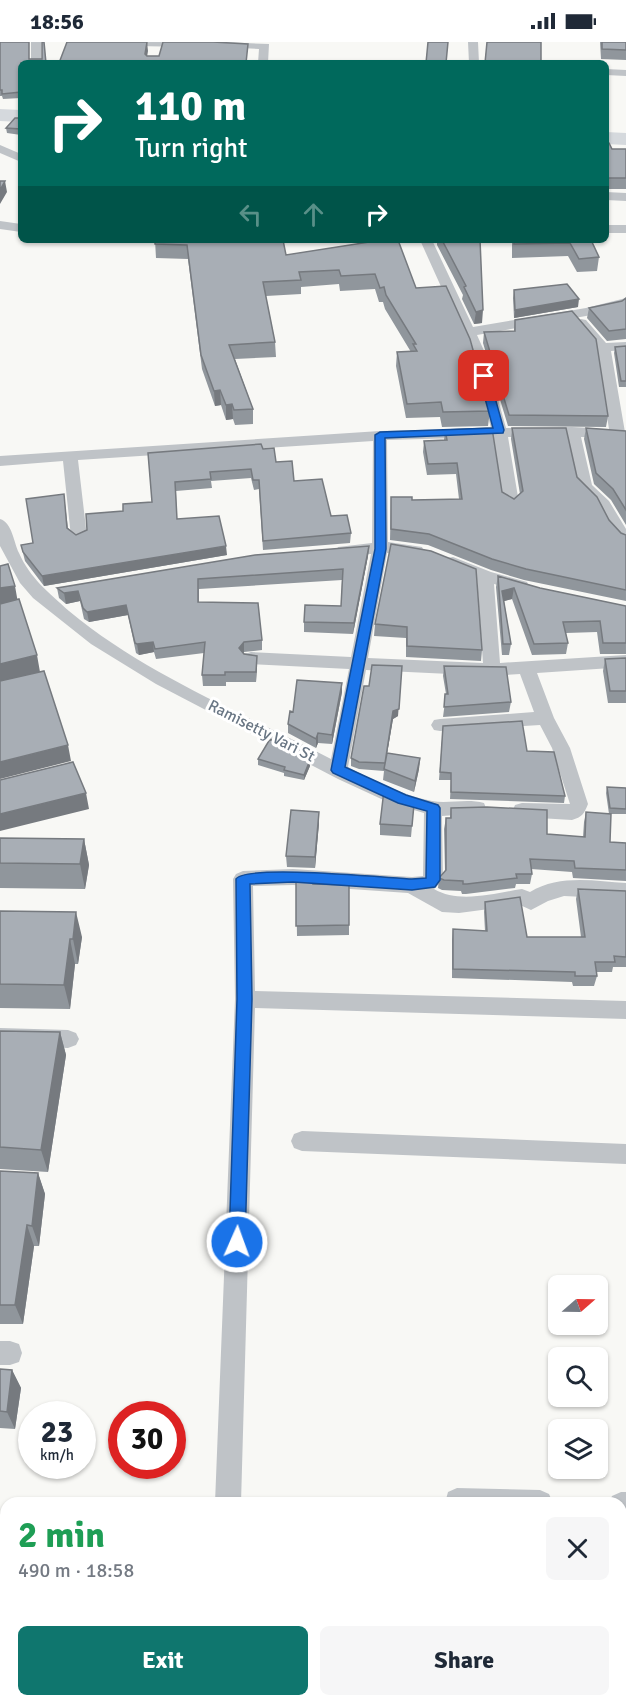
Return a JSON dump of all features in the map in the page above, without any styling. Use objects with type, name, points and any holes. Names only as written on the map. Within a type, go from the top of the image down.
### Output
[{"type":"highway","points":[[0,107],[18,108]]},
{"type":"highway","points":[[0,115],[18,116]]},
{"type":"highway","points":[[609,129],[626,130]]},
{"type":"highway","points":[[609,138],[626,139]]},
{"type":"street","points":[[36,42],[36,60]]},
{"type":"street","points":[[82,42],[157,46],[265,46],[263,60]]},
{"type":"street","points":[[473,42],[474,60]]},
{"type":"street","points":[[609,72],[626,73]]},
{"type":"street","points":[[0,149],[18,157]]},
{"type":"street","points":[[609,196],[626,197]]},
{"type":"street","points":[[0,225],[18,228]]},
{"type":"street","points":[[609,229],[626,229]]},
{"type":"street","points":[[427,243],[478,353],[499,430],[511,503]]},
{"type":"street","points":[[469,332],[599,310],[626,302]]},
{"type":"street","points":[[574,314],[597,343],[603,347],[626,345]]},
{"type":"street","points":[[0,461],[380,435],[499,430],[621,434],[603,347]]},
{"type":"street","points":[[608,368],[626,368]]},
{"type":"street","points":[[572,431],[585,487],[603,504],[615,526],[626,539]]},
{"type":"street","points":[[338,770],[380,549],[380,435]]},
{"type":"street","points":[[70,456],[79,537]]},
{"type":"street","name":"Ramisetty Vari St","points":[[0,524],[8,550],[38,594],[95,640],[218,708],[338,770],[402,799],[434,808],[572,813],[578,808],[561,748],[546,718],[526,667]]},
{"type":"street","points":[[333,551],[393,547],[435,555],[485,576],[539,591]]},
{"type":"street","points":[[485,576],[492,670]]},
{"type":"street","points":[[38,594],[60,590]]},
{"type":"street","points":[[251,658],[492,670],[626,661]]},
{"type":"street","points":[[440,725],[546,718]]},
{"type":"street","points":[[228,1497],[244,999],[243,879],[293,877],[412,885],[430,883],[433,880],[434,808]]},
{"type":"street","points":[[412,885],[442,904],[459,905],[522,897],[531,902],[552,890],[571,888],[626,891]]},
{"type":"street","points":[[244,999],[626,1010]]},
{"type":"street","points":[[0,1037],[68,1039]]},
{"type":"street","points":[[302,1140],[626,1154]]},
{"type":"building","points":[[0,42],[29,42],[29,59],[42,59],[42,42],[44,42],[46,60],[18,60],[18,92],[2,94],[0,90]]},
{"type":"building","points":[[67,42],[147,42],[145,54],[147,56],[159,56],[163,42],[248,44],[246,60],[60,60]]},
{"type":"building","points":[[428,42],[448,42],[446,60],[426,60]]},
{"type":"building","points":[[487,42],[541,42],[541,60],[485,60]]},
{"type":"building","points":[[602,42],[626,42],[626,50],[602,49]]},
{"type":"building","points":[[15,118],[18,118],[18,129],[6,128]]},
{"type":"building","points":[[609,143],[612,149],[626,149],[626,178],[609,178]]},
{"type":"building","points":[[284,243],[286,255],[363,243],[399,243],[416,288],[446,286],[470,339],[490,411],[443,412],[441,402],[407,404],[397,352],[417,351],[413,344],[416,344],[386,295],[384,287],[380,288],[375,274],[341,276],[339,270],[299,272],[301,280],[263,282],[275,342],[229,345],[253,409],[234,410],[232,404],[226,405],[220,390],[214,391],[201,355],[187,245],[155,244]]},
{"type":"building","points":[[444,243],[480,243],[483,310],[476,312],[464,287],[466,286]]},
{"type":"building","points":[[514,243],[570,243],[514,244]]},
{"type":"building","points":[[570,243],[592,243],[599,257],[579,259]]},
{"type":"building","points":[[567,284],[579,299],[515,310],[514,290]]},
{"type":"building","points":[[626,298],[626,329],[609,331],[589,308],[622,301]]},
{"type":"building","points":[[572,311],[596,339],[608,416],[509,415],[484,332],[515,331],[515,320]]},
{"type":"building","points":[[626,346],[626,381],[621,381],[615,347]]},
{"type":"building","points":[[492,428],[502,492],[514,499],[523,491],[512,428],[566,428],[577,477],[597,497],[609,520],[621,533],[626,535],[626,590],[526,569],[492,559],[429,534],[391,529],[391,497],[412,497],[412,500],[462,499],[457,463],[428,464],[424,441],[447,440],[445,430]]},
{"type":"building","points":[[586,428],[626,431],[626,510],[613,489],[596,473]]},
{"type":"building","points":[[261,444],[263,449],[274,448],[276,462],[292,461],[294,481],[322,479],[331,516],[347,515],[351,533],[263,541],[259,480],[253,480],[251,469],[210,472],[211,479],[175,482],[177,519],[219,516],[226,546],[42,576],[23,552],[21,545],[33,543],[26,499],[64,494],[67,528],[76,535],[87,530],[86,514],[123,511],[123,504],[152,502],[148,453]]},
{"type":"building","points":[[391,544],[431,551],[476,569],[482,650],[407,646],[407,627],[375,624]]},
{"type":"building","points":[[369,546],[354,623],[304,622],[305,605],[341,606],[343,569],[198,579],[198,602],[258,603],[262,640],[244,642],[239,648],[244,654],[257,656],[256,672],[202,675],[205,642],[155,649],[153,642],[137,644],[126,605],[87,612],[83,608],[78,591],[64,593],[57,588],[255,555]]},
{"type":"building","points":[[8,564],[15,586],[0,588],[0,566]]},
{"type":"building","points":[[498,576],[540,588],[626,606],[626,643],[603,643],[600,621],[563,622],[568,643],[534,644],[514,588],[502,591],[511,644],[503,644]]},
{"type":"building","points":[[19,599],[37,655],[0,664],[0,604]]},
{"type":"building","points":[[626,658],[626,691],[610,691],[605,659]]},
{"type":"building","points":[[372,665],[402,666],[399,709],[393,711],[385,763],[359,762],[351,758],[364,686],[369,686]]},
{"type":"building","points":[[444,666],[506,667],[511,702],[444,707],[445,694],[448,694]]},
{"type":"building","points":[[44,671],[68,745],[0,762],[0,681]]},
{"type":"building","points":[[297,680],[342,683],[332,735],[318,733],[316,739],[288,724],[290,711],[293,712]]},
{"type":"building","points":[[522,721],[527,751],[554,752],[565,796],[451,792],[451,773],[440,772],[443,726]]},
{"type":"building","points":[[270,739],[310,760],[304,775],[284,770],[285,767],[258,759]]},
{"type":"building","points":[[387,753],[420,758],[415,781],[384,769]]},
{"type":"building","points":[[73,762],[86,793],[0,814],[0,780]]},
{"type":"building","points":[[607,787],[626,788],[626,809],[610,808]]},
{"type":"building","points":[[384,790],[412,799],[411,804],[414,804],[412,826],[380,824]]},
{"type":"building","points":[[451,808],[547,810],[547,834],[585,837],[586,812],[611,814],[610,842],[626,843],[626,870],[575,868],[574,861],[530,859],[532,874],[516,874],[517,878],[463,884],[463,881],[439,878],[446,870],[446,818],[451,818]]},
{"type":"building","points":[[291,810],[319,812],[315,857],[286,856]]},
{"type":"building","points":[[0,838],[84,839],[80,864],[0,863]]},
{"type":"building","points":[[296,877],[314,878],[313,884],[349,885],[349,925],[296,926]]},
{"type":"building","points":[[578,889],[626,891],[626,957],[614,956],[615,962],[595,962],[597,976],[575,976],[575,972],[453,969],[453,929],[487,931],[485,902],[520,897],[527,937],[585,937]]},
{"type":"building","points":[[0,911],[76,912],[64,985],[0,984]]},
{"type":"building","points":[[0,1031],[60,1032],[41,1150],[0,1147]]},
{"type":"building","points":[[0,1171],[38,1173],[32,1226],[27,1225],[15,1305],[0,1305]]},
{"type":"building","points":[[0,1369],[12,1370],[7,1412],[0,1411]]},
{"type":"route","points":[[237,1242],[244,999],[243,879],[293,877],[412,885],[430,883],[433,880],[434,808],[402,799],[338,770],[380,549],[380,435],[499,430],[484,376]]}]
